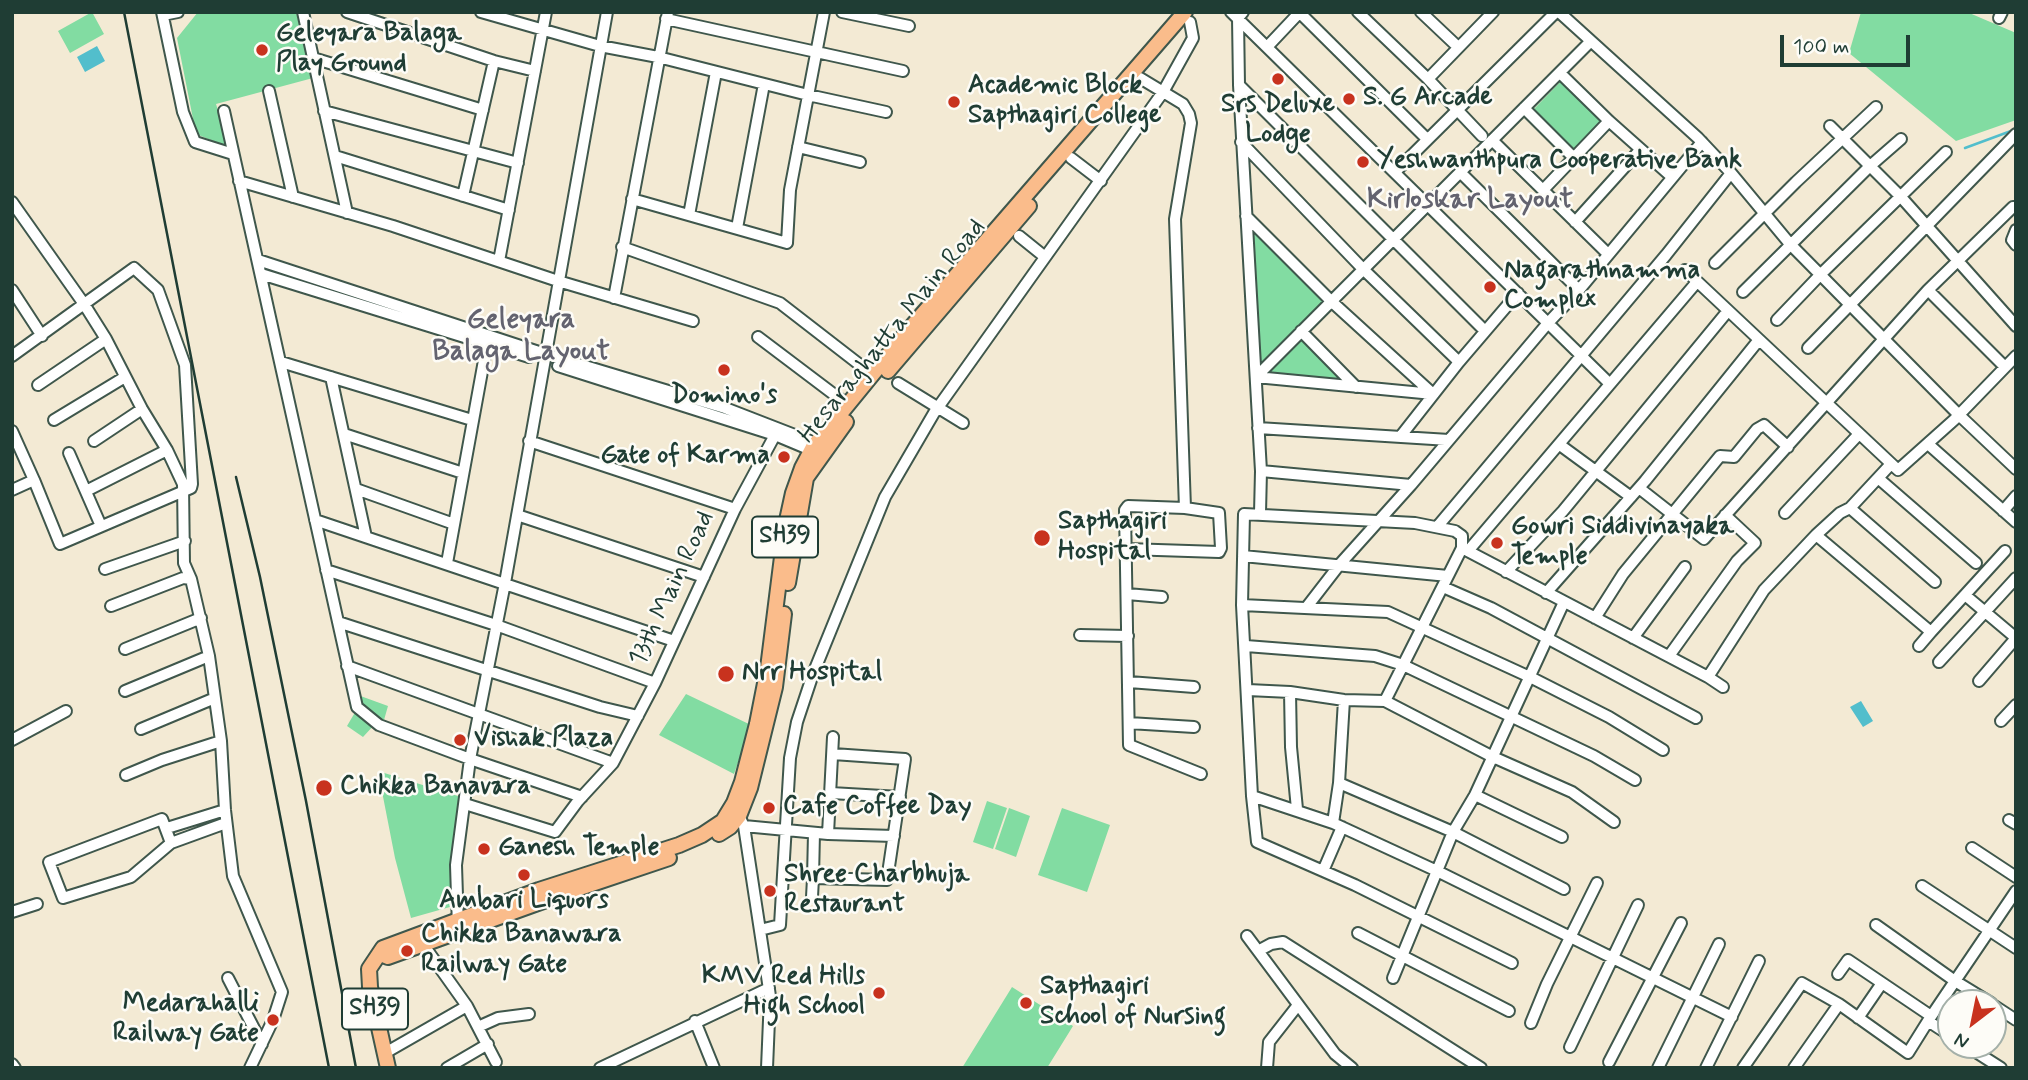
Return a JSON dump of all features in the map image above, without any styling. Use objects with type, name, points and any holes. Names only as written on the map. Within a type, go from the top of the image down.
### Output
[{"type":"main road","name":"Hesaraghatta Main Road","points":[[734,818],[768,668],[786,525],[802,468],[1140,78],[1188,16]]},
{"type":"main road","name":"Hesaraghatta Main Road","points":[[819,449],[848,405],[916,322],[1188,16]]},
{"type":"main road","name":"SH39","points":[[387,1061],[370,986],[369,969],[383,948],[420,939],[539,890],[679,845],[734,818]]},
{"type":"street","points":[[178,12],[163,14],[183,112],[195,142],[233,154]]},
{"type":"street","points":[[303,12],[347,212]]},
{"type":"street","points":[[347,12],[494,61],[535,71]]},
{"type":"street","points":[[481,12],[600,46],[658,57],[886,112]]},
{"type":"street","points":[[499,261],[546,12]]},
{"type":"street","points":[[458,925],[456,865],[470,760],[505,583],[607,12]]},
{"type":"street","points":[[632,199],[787,243],[790,190],[824,12]]},
{"type":"street","points":[[842,12],[909,26]]},
{"type":"street","points":[[1428,79],[1493,12]]},
{"type":"street","points":[[1395,172],[1557,12],[1702,142],[1790,244],[2016,469]]},
{"type":"street","points":[[1267,47],[1300,13],[1427,139]]},
{"type":"street","points":[[1360,13],[1608,254]]},
{"type":"street","points":[[1423,13],[1458,47]]},
{"type":"street","points":[[1237,14],[1267,47],[1610,384]]},
{"type":"street","points":[[1237,14],[1241,142],[1261,471],[1260,513]]},
{"type":"street","points":[[614,298],[667,16],[903,71]]},
{"type":"street","points":[[760,930],[779,925],[790,758],[797,722],[813,674],[882,504],[938,408],[1163,92],[1193,38],[1188,16]]},
{"type":"street","points":[[1256,377],[1460,172],[1487,138],[1524,108],[1591,41]]},
{"type":"street","points":[[313,58],[482,110]]},
{"type":"street","points":[[463,196],[494,61]]},
{"type":"street","points":[[689,215],[716,72]]},
{"type":"street","points":[[1560,72],[1609,121],[1672,177]]},
{"type":"street","points":[[1140,78],[1183,104],[1191,123],[1175,230],[1185,508]]},
{"type":"street","points":[[737,228],[764,84]]},
{"type":"street","points":[[1239,85],[1484,330]]},
{"type":"street","points":[[269,91],[293,197]]},
{"type":"street","points":[[1715,263],[1876,107]]},
{"type":"street","points":[[1524,108],[1573,157]]},
{"type":"street","points":[[224,111],[357,707],[379,725],[470,760],[582,797]]},
{"type":"street","points":[[324,111],[518,163]]},
{"type":"street","points":[[1543,190],[1609,121]]},
{"type":"street","points":[[1830,126],[1901,197],[2016,326]]},
{"type":"street","points":[[1808,348],[2016,134]]},
{"type":"street","points":[[1743,292],[1870,166],[1901,139]]},
{"type":"street","points":[[1241,142],[1363,269],[1459,362]]},
{"type":"street","points":[[1306,608],[1340,564],[1579,290],[1702,142]]},
{"type":"street","points":[[798,147],[860,162]]},
{"type":"street","points":[[1575,222],[1640,150]]},
{"type":"street","points":[[1777,320],[1946,152]]},
{"type":"street","points":[[335,156],[509,210]]},
{"type":"street","points":[[1071,158],[1101,181]]},
{"type":"street","points":[[1460,172],[1579,290]]},
{"type":"street","points":[[1437,527],[1731,173]]},
{"type":"street","points":[[239,181],[347,212],[558,281],[693,321]]},
{"type":"street","points":[[12,202],[106,339],[142,409],[167,450],[185,491],[184,563],[191,579],[209,656],[221,741],[226,823],[233,876],[282,992],[273,1020],[250,1068]]},
{"type":"street","points":[[1639,488],[1704,540],[1927,290],[2012,206],[2016,207]]},
{"type":"street","points":[[1246,216],[1331,301],[1433,394]]},
{"type":"street","points":[[2016,230],[2011,240],[2016,245]]},
{"type":"street","points":[[1019,236],[1045,257]]},
{"type":"street","points":[[622,247],[780,303],[873,375]]},
{"type":"street","points":[[257,260],[819,449]]},
{"type":"street","points":[[12,356],[134,268],[158,290],[185,365],[191,488],[60,544],[12,431]]},
{"type":"street","points":[[1685,270],[1898,470],[1959,415],[2016,356]]},
{"type":"street","points":[[261,274],[487,344],[726,408],[819,449]]},
{"type":"street","points":[[1385,701],[1445,582],[1465,550],[1560,445],[1696,283]]},
{"type":"street","points":[[1927,290],[2005,367]]},
{"type":"street","points":[[1400,437],[1484,330],[1518,293]]},
{"type":"street","points":[[13,294],[42,336]]},
{"type":"street","points":[[1506,572],[1597,471],[1727,312]]},
{"type":"street","points":[[1301,331],[1356,387]]},
{"type":"street","points":[[758,337],[848,405]]},
{"type":"street","points":[[38,385],[106,339]]},
{"type":"street","points":[[1546,593],[1639,488],[1758,341]]},
{"type":"street","points":[[447,563],[487,344]]},
{"type":"street","points":[[281,362],[472,420]]},
{"type":"street","points":[[54,420],[125,377]]},
{"type":"street","points":[[331,377],[366,537]]},
{"type":"street","points":[[1256,377],[1433,394]]},
{"type":"street","points":[[898,383],[963,422]]},
{"type":"street","points":[[94,441],[142,409]]},
{"type":"street","points":[[1595,618],[1623,574],[1720,456],[1734,457],[1757,429],[1764,425],[1788,447]]},
{"type":"street","points":[[1258,428],[1449,440]]},
{"type":"street","points":[[344,434],[463,473]]},
{"type":"street","points":[[1785,513],[1859,434]]},
{"type":"street","name":"13th Main Road","points":[[465,804],[555,832],[613,763],[655,682],[735,509],[775,435]]},
{"type":"street","points":[[529,441],[735,509]]},
{"type":"street","points":[[1928,444],[2016,522]]},
{"type":"street","points":[[1560,445],[1631,497]]},
{"type":"street","points":[[86,491],[167,450]]},
{"type":"street","points":[[69,453],[101,526]]},
{"type":"street","points":[[1708,677],[1764,590],[1816,535],[1840,513],[1850,508],[1891,464]]},
{"type":"street","points":[[1261,471],[1411,485]]},
{"type":"street","points":[[1878,478],[1976,563]]},
{"type":"street","points":[[12,490],[34,480]]},
{"type":"street","points":[[356,489],[454,524]]},
{"type":"street","points":[[2003,511],[2016,496]]},
{"type":"street","points":[[1127,550],[1219,552],[1219,513],[1185,508],[1126,507],[1125,510],[1128,742],[1130,747],[1201,774]]},
{"type":"street","points":[[1850,508],[1935,582]]},
{"type":"street","points":[[1512,963],[1419,916],[1257,842],[1242,606],[1244,514],[1378,520],[1455,531],[1462,536],[1465,550],[1723,687]]},
{"type":"street","points":[[517,515],[704,576]]},
{"type":"street","points":[[1669,656],[1737,561],[1755,542],[1725,516]]},
{"type":"street","points":[[315,520],[674,641]]},
{"type":"street","points":[[1816,535],[1931,632]]},
{"type":"street","points":[[105,569],[185,541]]},
{"type":"street","points":[[1919,646],[2005,551]]},
{"type":"street","points":[[1243,556],[1340,564],[1445,582],[1696,718]]},
{"type":"street","points":[[1633,638],[1685,567]]},
{"type":"street","points":[[326,570],[495,625],[655,682]]},
{"type":"street","points":[[111,606],[183,578],[191,579]]},
{"type":"street","points":[[1939,662],[2016,578]]},
{"type":"street","points":[[1127,594],[1162,597]]},
{"type":"street","points":[[1965,595],[2016,638],[1979,681]]},
{"type":"street","points":[[1393,978],[1453,832],[1475,795],[1563,602]]},
{"type":"street","points":[[1242,606],[1388,612],[1609,717],[1663,750]]},
{"type":"street","points":[[125,649],[201,618]]},
{"type":"street","points":[[338,622],[600,707],[638,716]]},
{"type":"street","points":[[1080,635],[1128,636]]},
{"type":"street","points":[[1246,646],[1375,656],[1403,665],[1594,756],[1635,780]]},
{"type":"street","points":[[125,691],[209,656]]},
{"type":"street","points":[[347,666],[613,763]]},
{"type":"street","points":[[1129,682],[1194,687]]},
{"type":"street","points":[[1248,690],[1290,692],[1344,700],[1385,701],[1493,757],[1572,792],[1614,822]]},
{"type":"street","points":[[1290,692],[1291,747],[1297,809]]},
{"type":"street","points":[[141,729],[215,698]]},
{"type":"street","points":[[1323,871],[1338,825],[1344,700]]},
{"type":"street","points":[[2001,720],[2016,705]]},
{"type":"street","points":[[12,740],[66,711]]},
{"type":"street","points":[[1129,723],[1194,727]]},
{"type":"street","points":[[828,834],[833,737]]},
{"type":"street","points":[[126,775],[221,741]]},
{"type":"street","points":[[813,878],[887,880],[901,797],[905,759],[833,754]]},
{"type":"street","points":[[1339,783],[1453,832],[1564,889]]},
{"type":"street","points":[[831,793],[901,797]]},
{"type":"street","points":[[1475,795],[1562,836]]},
{"type":"street","points":[[1252,796],[1338,825],[1732,1017]]},
{"type":"street","points":[[167,828],[225,810]]},
{"type":"street","points":[[734,818],[786,830],[894,836]]},
{"type":"street","points":[[734,818],[745,845],[769,988],[767,1068]]},
{"type":"street","points":[[171,843],[167,828],[162,819],[159,819],[49,862],[63,898],[131,877],[171,843],[226,823]]},
{"type":"street","points":[[813,897],[814,833]]},
{"type":"street","points":[[1972,848],[2016,877]]},
{"type":"street","points":[[1531,1023],[1569,937],[1597,883]]},
{"type":"street","points":[[1922,886],[2016,948]]},
{"type":"street","points":[[1743,1068],[1802,983],[1839,1004],[1908,1052],[2016,891]]},
{"type":"street","points":[[12,912],[37,904]]},
{"type":"street","points":[[1570,1047],[1639,905]]},
{"type":"street","points":[[1609,1062],[1681,923]]},
{"type":"street","points":[[1876,925],[1968,989]]},
{"type":"street","points":[[1358,933],[1509,1011]]},
{"type":"street","points":[[1247,936],[1335,1054],[1352,1068]]},
{"type":"street","points":[[420,939],[467,1006],[496,1062]]},
{"type":"street","points":[[1258,951],[1270,944],[1283,942],[1481,1068]]},
{"type":"street","points":[[1658,1068],[1719,944]]},
{"type":"street","points":[[1838,974],[1848,960],[1937,1025]]},
{"type":"street","points":[[1706,1068],[1759,961]]},
{"type":"street","points":[[228,978],[262,1044]]},
{"type":"street","points":[[1858,1018],[1882,983]]},
{"type":"street","points":[[600,1068],[769,988]]},
{"type":"street","points":[[1794,1068],[1839,1004]]},
{"type":"street","points":[[1267,1068],[1269,1042],[1298,1005]]},
{"type":"street","points":[[387,1061],[467,1006]]},
{"type":"street","points":[[478,1027],[498,1018],[528,1014]]},
{"type":"street","points":[[695,1021],[714,1068]]},
{"type":"street","points":[[447,1068],[488,1044]]},
{"type":"green space","points":[[92,12],[104,34],[70,53],[58,31]]},
{"type":"green space","points":[[198,12],[296,12],[313,78],[216,104],[230,148],[196,134],[177,38]]},
{"type":"green space","points":[[1861,12],[1967,12],[2016,33],[2016,120],[1956,141],[1849,53]]},
{"type":"green space","points":[[1562,80],[1605,122],[1573,154],[1531,112]]},
{"type":"green space","points":[[1252,226],[1326,302],[1259,367]]},
{"type":"green space","points":[[1301,338],[1348,382],[1266,374]]},
{"type":"green space","points":[[355,694],[388,706],[384,720],[379,724],[359,706]]},
{"type":"green space","points":[[686,694],[751,725],[734,774],[659,735]]},
{"type":"green space","points":[[357,709],[375,724],[363,737],[347,726]]},
{"type":"green space","points":[[378,771],[461,797],[457,905],[411,918],[395,858]]},
{"type":"green space","points":[[987,801],[1007,808],[993,849],[973,842]]},
{"type":"green space","points":[[1009,808],[1030,816],[1016,857],[995,849]]},
{"type":"green space","points":[[1062,808],[1110,825],[1087,892],[1038,875]]},
{"type":"green space","points":[[1012,987],[1073,1026],[1047,1068],[962,1068]]},
{"type":"water","points":[[97,46],[105,61],[85,72],[77,57]]},
{"type":"water","points":[[1861,701],[1873,721],[1863,727],[1850,707]]},
{"type":"waterway","points":[[1965,148],[2011,131]]},
{"type":"railway","points":[[124,12],[329,1068]]},
{"type":"railway","points":[[236,477],[260,577],[306,801],[356,1068]]},
{"type":"place","name":"Geleyara Balaga Play Ground","points":[[262,50]]},
{"type":"place","name":"Srs Deluxe Lodge","points":[[1278,79]]},
{"type":"place","name":"S. G Arcade","points":[[1349,99]]},
{"type":"place","name":"Academic Block Sapthagiri College","points":[[954,102]]},
{"type":"place","name":"Yeshwanthpura Cooperative Bank","points":[[1363,162]]},
{"type":"place","name":"Nagarathnamma Complex","points":[[1490,287]]},
{"type":"place","name":"Domino's","points":[[724,370]]},
{"type":"place","name":"Gate of Karma","points":[[784,457]]},
{"type":"place","name":"Sapthagiri Hospital","points":[[1042,538]]},
{"type":"place","name":"Gowri Siddivinayaka Temple","points":[[1497,543]]},
{"type":"place","name":"Nrr Hospital","points":[[726,674]]},
{"type":"place","name":"Vishak Plaza","points":[[460,740]]},
{"type":"place","name":"Chikka Banavara","points":[[324,788]]},
{"type":"place","name":"Cafe Coffee Day","points":[[769,808]]},
{"type":"place","name":"Ganesh Temple","points":[[484,849]]},
{"type":"place","name":"Ambari Liquors","points":[[524,875]]},
{"type":"place","name":"Shree Charbhuja Restaurant","points":[[770,891]]},
{"type":"place","name":"Chikka Banawara Railway Gate","points":[[407,951]]},
{"type":"place","name":"KMV Red Hills High School","points":[[879,993]]},
{"type":"place","name":"Sapthagiri School of Nursing","points":[[1026,1003]]},
{"type":"place","name":"Medarahalli Railway Gate","points":[[273,1020]]},
{"type":"district","name":"Kirloskar Layout","points":[[1470,201]]},
{"type":"district","name":"Geleyara Balaga Layout","points":[[521,337]]}]
